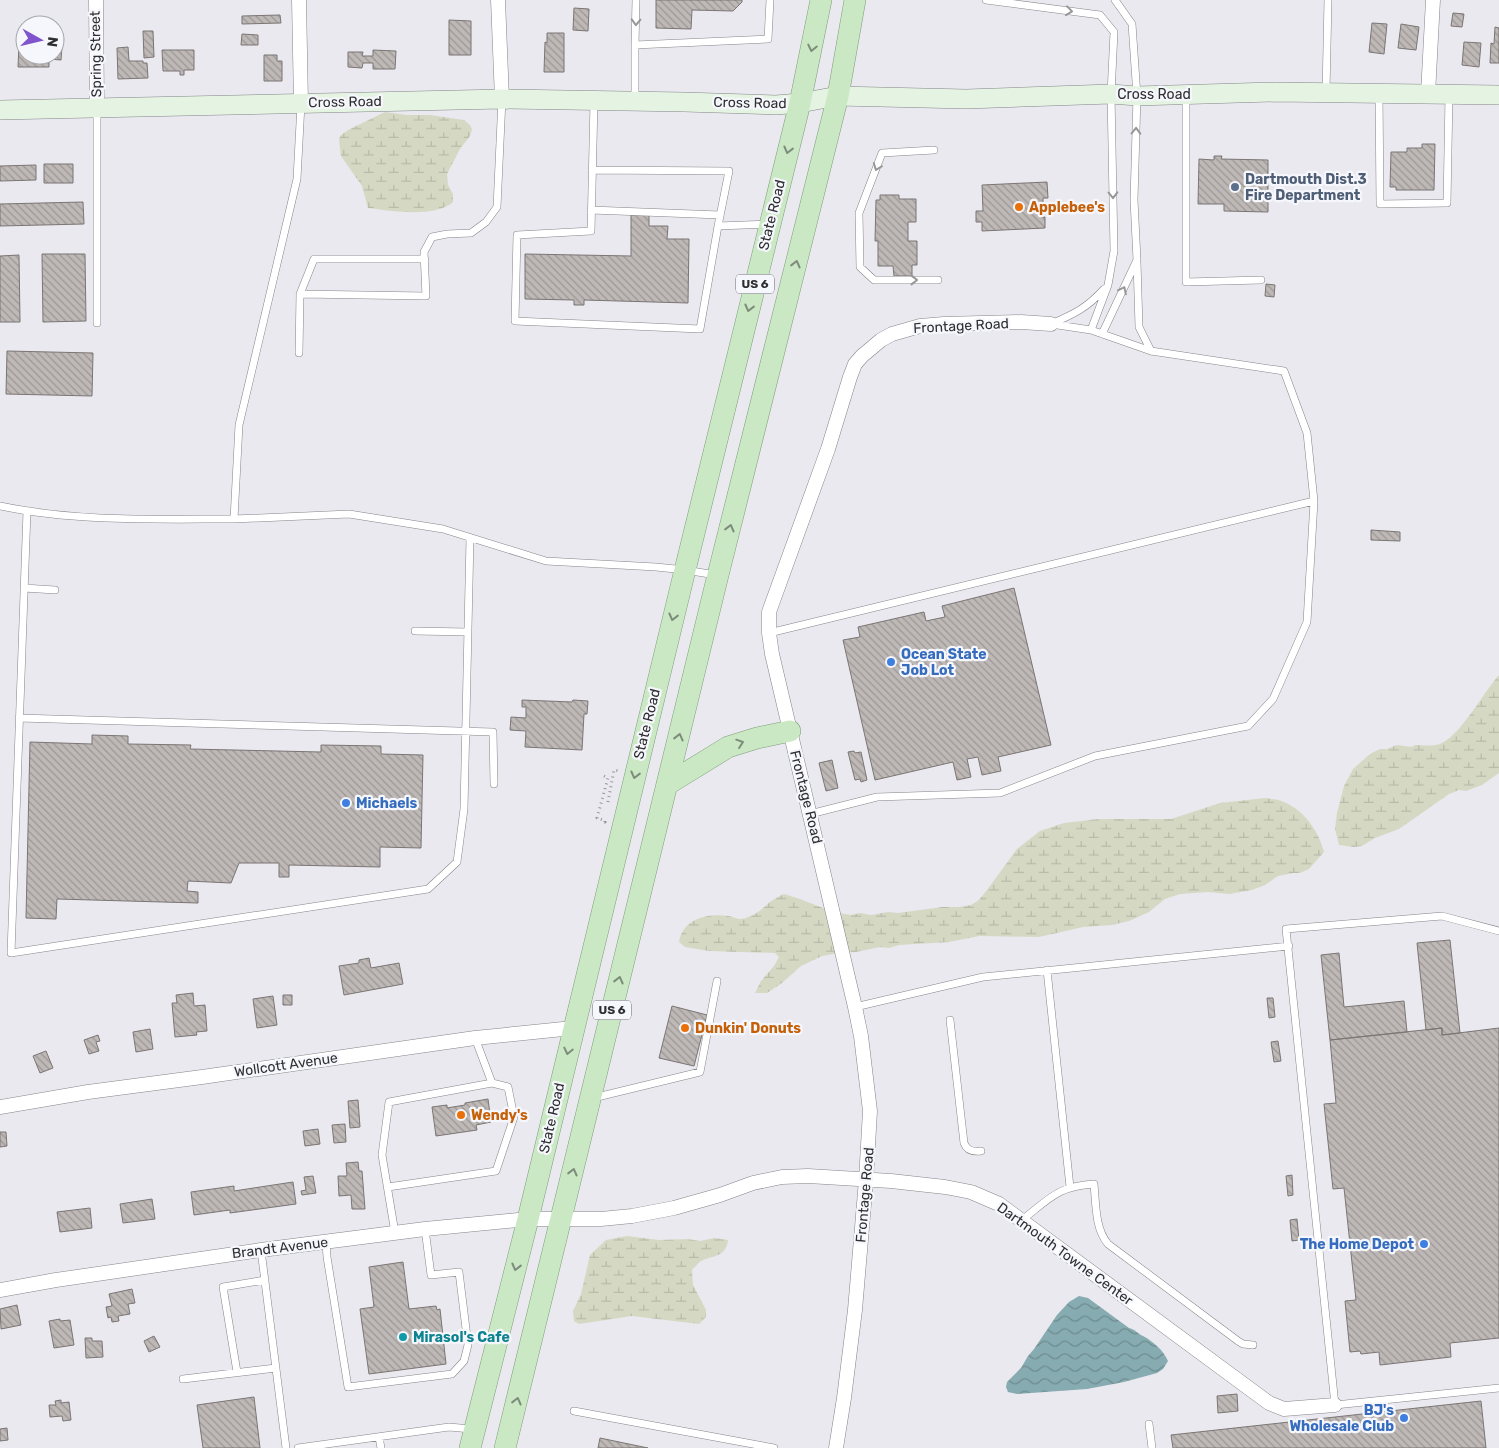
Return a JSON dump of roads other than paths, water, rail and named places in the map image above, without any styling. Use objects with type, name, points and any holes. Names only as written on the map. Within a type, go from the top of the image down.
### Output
[{"type":"main road","name":"State Road","points":[[472,1439],[528,1219],[573,1028],[800,103],[821,0]]},
{"type":"main road","name":"US 6","points":[[506,1448],[718,575],[838,96],[856,0]]},
{"type":"main road","points":[[668,784],[728,747],[790,731]]},
{"type":"street","name":"Spring Street","points":[[96,0],[97,108]]},
{"type":"street","points":[[299,0],[301,103]]},
{"type":"street","points":[[498,0],[502,99]]},
{"type":"street","points":[[1428,94],[1434,0]]},
{"type":"street","name":"Cross Road","points":[[0,110],[502,99],[776,105],[838,96],[966,99],[1111,94],[1137,96],[1276,92],[1499,94]]},
{"type":"street","name":"Frontage Road","points":[[836,1448],[851,1352],[870,1111],[861,1036],[772,654],[768,617],[772,600],[828,449],[850,376],[855,364],[862,356],[881,340],[892,334],[920,326],[1002,323],[1050,324]]},
{"type":"street","name":"Wollcott Avenue","points":[[0,1107],[88,1092],[202,1078],[475,1038],[573,1028]]},
{"type":"street","name":"Dartmouth Towne Center","points":[[561,1219],[614,1218],[652,1213],[713,1198],[753,1183],[782,1177],[808,1176],[959,1189],[999,1204],[1269,1403],[1284,1409],[1334,1405]]},
{"type":"street","name":"Brandt Avenue","points":[[0,1290],[262,1250],[425,1229],[528,1219],[561,1219]]},
{"type":"lane","points":[[635,101],[636,0]]},
{"type":"lane","points":[[635,45],[768,39],[770,0]]},
{"type":"lane","points":[[986,0],[1100,15],[1114,32],[1111,94],[1114,251],[1108,286],[1091,330]]},
{"type":"lane","points":[[1115,0],[1132,24],[1137,96],[1134,200],[1139,327],[1151,351]]},
{"type":"lane","points":[[1326,92],[1328,0]]},
{"type":"lane","points":[[1379,93],[1380,204],[1447,203],[1449,94]]},
{"type":"lane","points":[[1186,94],[1186,282],[1261,280]]},
{"type":"lane","points":[[300,294],[426,296],[424,252],[432,238],[447,234],[471,233],[486,222],[497,207],[502,99]]},
{"type":"lane","points":[[592,170],[729,171],[700,329],[515,321],[517,235],[591,231],[591,210],[592,170],[594,100]]},
{"type":"lane","points":[[234,519],[239,425],[297,178],[301,103]]},
{"type":"lane","points":[[97,108],[97,323]]},
{"type":"lane","points":[[934,150],[882,153],[859,213],[860,267],[874,280],[938,280]]},
{"type":"lane","points":[[591,210],[720,215]]},
{"type":"lane","points":[[718,226],[770,224]]},
{"type":"lane","points":[[299,353],[300,294],[314,259],[425,259]]},
{"type":"lane","points":[[1102,334],[1137,260]]},
{"type":"lane","points":[[1050,324],[1074,315],[1092,303],[1108,286]]},
{"type":"lane","points":[[810,814],[877,797],[1000,793],[1095,756],[1248,726],[1273,699],[1307,622],[1314,501],[1307,434],[1284,371],[1151,351],[1091,330],[1050,324]]},
{"type":"lane","points":[[769,633],[1314,501]]},
{"type":"lane","points":[[0,506],[27,512],[114,518],[234,519],[349,514],[444,530],[546,561],[656,567],[718,575]]},
{"type":"lane","points":[[27,512],[11,953],[428,889],[457,862],[464,809],[470,538]]},
{"type":"lane","points":[[24,588],[55,590]]},
{"type":"lane","points":[[414,631],[468,632]]},
{"type":"lane","points":[[19,718],[493,732],[494,784]]},
{"type":"lane","points":[[1499,931],[1442,916],[1286,930],[1334,1405],[1499,1388]]},
{"type":"lane","points":[[855,1007],[983,977],[1289,946]]},
{"type":"lane","points":[[1046,970],[1070,1188]]},
{"type":"lane","points":[[590,1099],[700,1072],[717,981]]},
{"type":"lane","points":[[950,1020],[964,1143],[965,1147],[971,1151],[981,1151]]},
{"type":"lane","points":[[475,1038],[492,1083]]},
{"type":"lane","points":[[388,1187],[496,1171],[514,1117],[508,1087],[492,1083],[389,1102],[382,1155],[395,1233]]},
{"type":"lane","points":[[1022,1220],[1052,1196],[1070,1188],[1094,1184],[1101,1233],[1108,1244],[1238,1341],[1243,1344],[1253,1345]]},
{"type":"lane","points":[[326,1242],[328,1266],[348,1386],[452,1374],[464,1361],[468,1345],[459,1272],[431,1275],[425,1229]]},
{"type":"lane","points":[[262,1250],[286,1448]]},
{"type":"lane","points":[[237,1372],[223,1287],[265,1280]]},
{"type":"lane","points":[[183,1379],[276,1368]]},
{"type":"lane","points":[[574,1411],[774,1448]]},
{"type":"lane","points":[[1149,1424],[1152,1448]]},
{"type":"lane","points":[[298,1448],[449,1427],[472,1439]]},
{"type":"lane","points":[[379,1437],[380,1448]]},
{"type":"water","points":[[1079,1296],[1088,1298],[1161,1350],[1168,1361],[1163,1369],[1157,1373],[1124,1382],[1087,1389],[1017,1394],[1008,1392],[1007,1382],[1021,1368],[1057,1315],[1069,1302]]},
{"type":"place","name":"Dartmouth Dist.3 Fire Department","points":[[1235,187]]},
{"type":"place","name":"Applebee's","points":[[1019,207]]},
{"type":"place","name":"Ocean State Job Lot","points":[[891,662]]},
{"type":"place","name":"Michaels","points":[[346,803]]},
{"type":"place","name":"Dunkin' Donuts","points":[[685,1028]]},
{"type":"place","name":"Wendy's","points":[[461,1115]]},
{"type":"place","name":"The Home Depot","points":[[1424,1244]]},
{"type":"place","name":"Mirasol's Cafe","points":[[403,1337]]},
{"type":"place","name":"BJ's Wholesale Club","points":[[1404,1418]]}]
